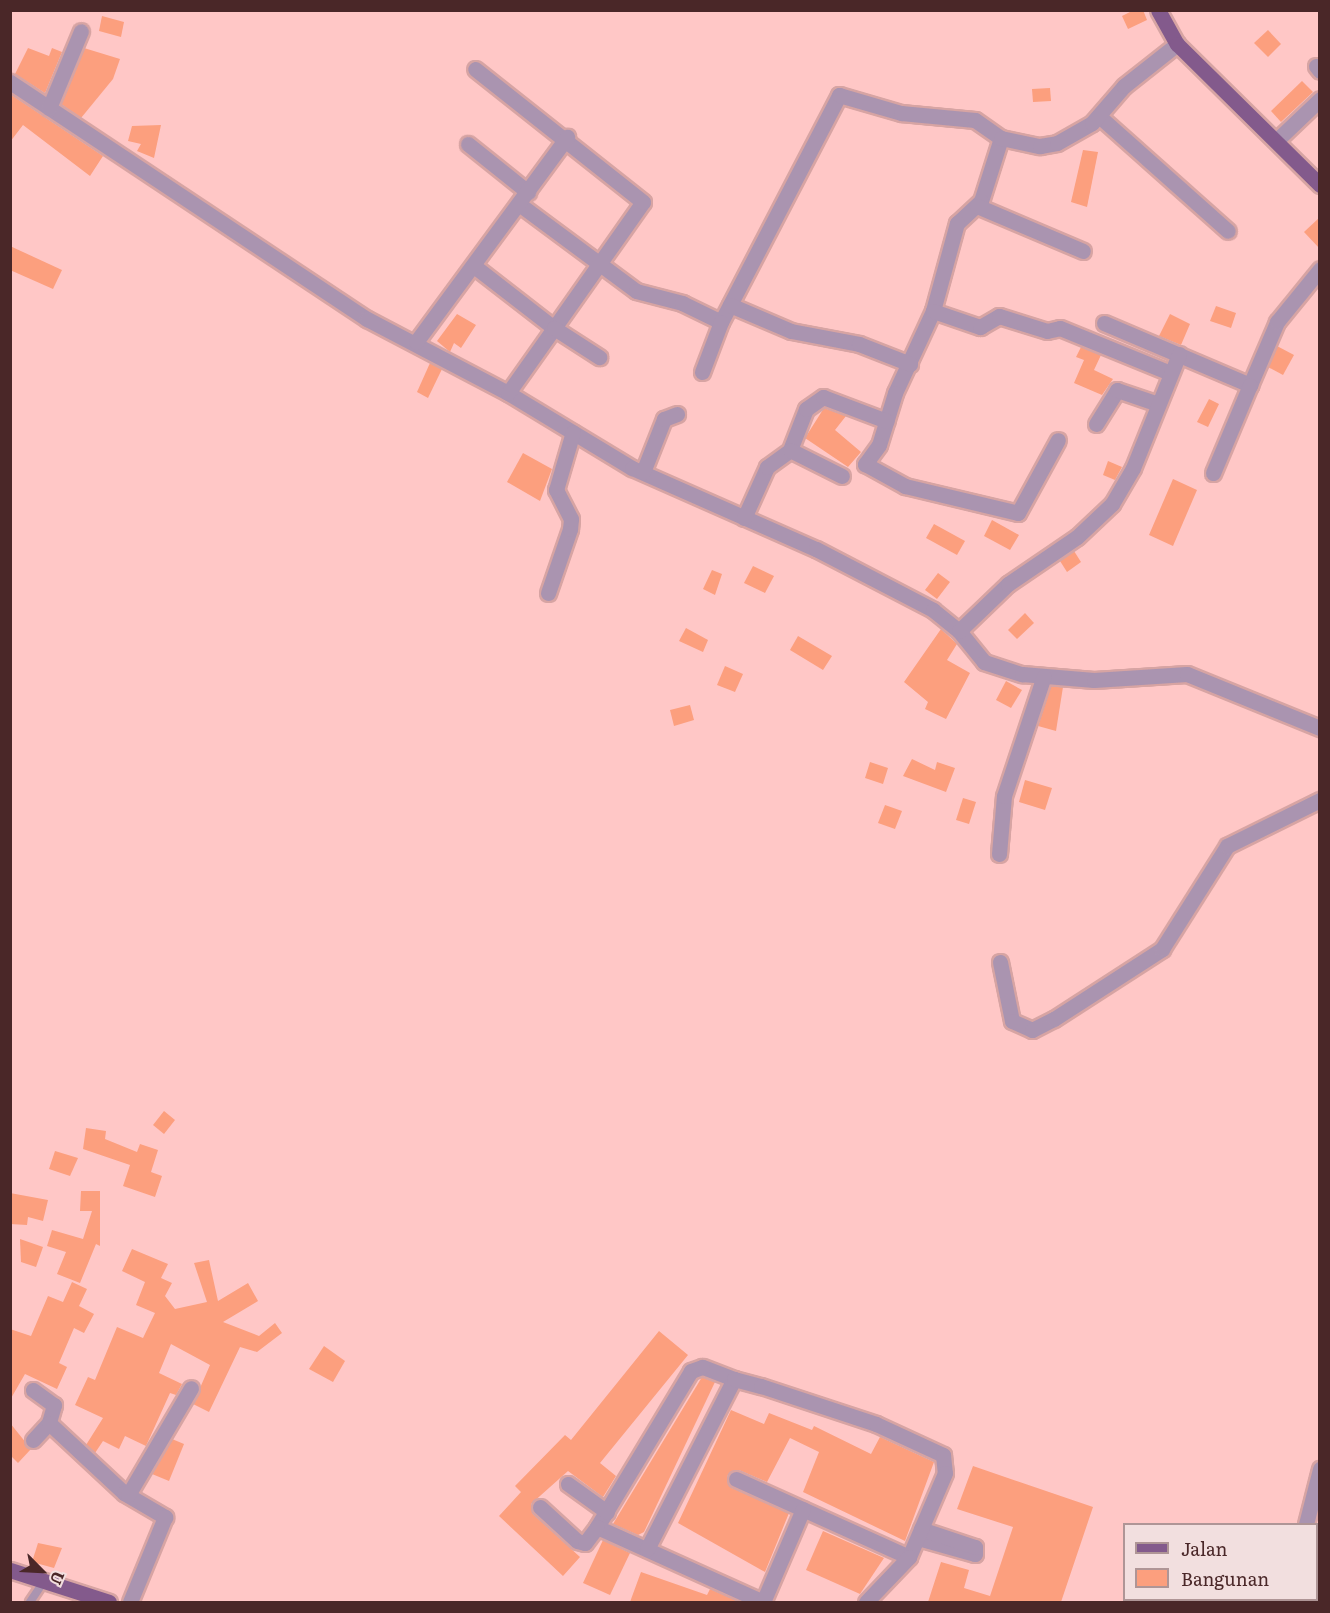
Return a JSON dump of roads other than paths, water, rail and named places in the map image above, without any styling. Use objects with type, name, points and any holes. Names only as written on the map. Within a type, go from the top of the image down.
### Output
[{"type":"main road","points":[[1158,10],[1177,44],[1277,140],[1320,185]]},
{"type":"main road","points":[[10,1570],[109,1602]]},
{"type":"street","points":[[49,108],[81,31]]},
{"type":"street","points":[[702,372],[721,322],[839,95],[847,93],[901,113],[975,120],[1001,138],[1022,146],[1057,143],[1100,117],[1124,86],[1177,44]]},
{"type":"street","points":[[475,69],[567,137],[642,198],[642,210],[599,264],[508,393]]},
{"type":"street","points":[[10,81],[367,319],[416,342],[643,472],[854,567],[959,631],[984,662],[1044,676],[1104,680],[1187,674],[1320,728]]},
{"type":"street","points":[[1277,140],[1320,99]]},
{"type":"street","points":[[1100,117],[1228,231]]},
{"type":"street","points":[[416,342],[567,137]]},
{"type":"street","points":[[1001,138],[977,206],[957,223],[933,311],[879,445],[865,460],[866,467],[905,486],[1013,513],[1023,509],[1058,440]]},
{"type":"street","points":[[468,144],[523,198],[599,264],[636,291],[682,303],[721,322]]},
{"type":"street","points":[[977,206],[1083,251]]},
{"type":"street","points":[[474,266],[554,328],[599,357]]},
{"type":"street","points":[[1213,473],[1277,322],[1320,269]]},
{"type":"street","points":[[730,305],[791,331],[859,345],[910,364]]},
{"type":"street","points":[[933,311],[980,327],[999,316],[1047,330],[1060,328],[1170,373]]},
{"type":"street","points":[[1104,323],[1250,385]]},
{"type":"street","points":[[959,631],[1008,584],[1107,511],[1133,468],[1155,403],[1179,354]]},
{"type":"street","points":[[1096,423],[1117,390],[1155,403]]},
{"type":"street","points":[[744,518],[767,467],[790,450],[806,410],[823,397],[887,421]]},
{"type":"street","points":[[643,472],[664,419],[677,414]]},
{"type":"street","points":[[548,593],[570,529],[571,519],[556,490],[573,432]]},
{"type":"street","points":[[790,450],[842,476]]},
{"type":"street","points":[[999,854],[1004,796],[1044,676]]},
{"type":"street","points":[[1000,962],[1012,1021],[1032,1030],[1054,1019],[1162,949],[1227,846],[1320,800]]},
{"type":"street","points":[[540,1507],[577,1541],[585,1543],[607,1512],[691,1371],[702,1367],[734,1379],[809,1399],[940,1452],[945,1473],[909,1557],[866,1602]]},
{"type":"street","points":[[647,1549],[734,1379]]},
{"type":"street","points":[[128,1495],[191,1388]]},
{"type":"street","points":[[33,1390],[53,1404],[49,1423],[33,1440]]},
{"type":"street","points":[[49,1423],[128,1495],[165,1519],[130,1602]]},
{"type":"street","points":[[1306,1523],[1320,1469]]},
{"type":"street","points":[[736,1479],[909,1557]]},
{"type":"street","points":[[568,1484],[607,1512]]},
{"type":"street","points":[[597,1527],[763,1602],[803,1509]]},
{"type":"lane","points":[[30,1602],[45,1580]]}]
